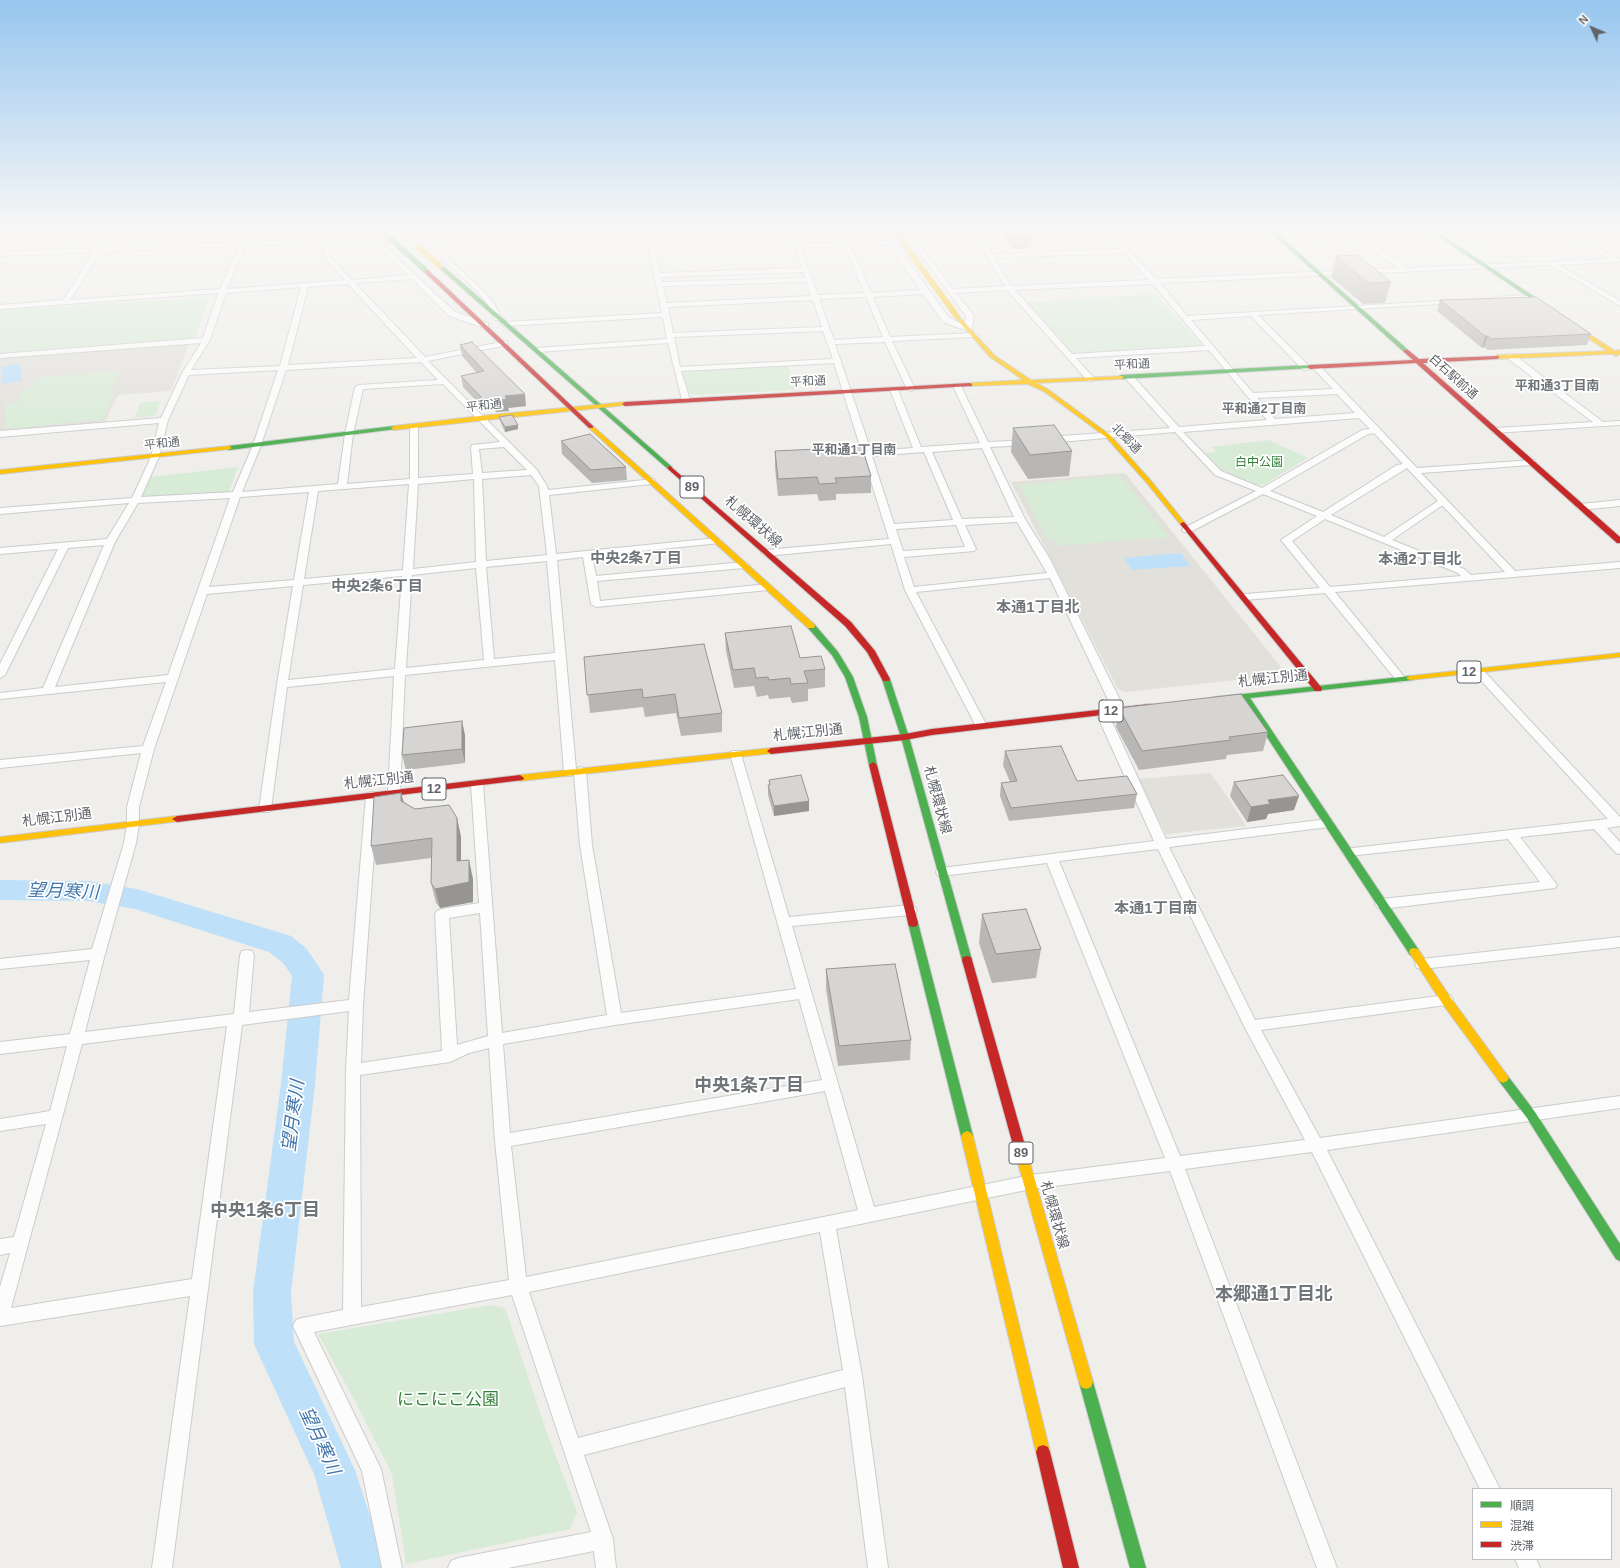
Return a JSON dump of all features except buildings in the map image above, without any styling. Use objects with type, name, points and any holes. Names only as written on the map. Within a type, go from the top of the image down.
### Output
[{"type":"main road","name":"89","points":[[461,303],[572,409],[812,627],[836,654],[849,677],[863,717],[867,740],[980,1192],[1071,1568]]},
{"type":"main road","name":"札幌環状線","points":[[482,303],[848,624],[871,651],[887,681],[905,737],[1031,1182],[1138,1568]]},
{"type":"main road","name":"北郷通","points":[[948,303],[992,356],[1031,383],[1047,391],[1108,436],[1149,482],[1318,689]]},
{"type":"main road","name":"白石駅前通","points":[[1352,303],[1620,541]]},
{"type":"main road","points":[[1540,303],[1618,353]]},
{"type":"main road","name":"平和通","points":[[0,472],[155,457],[480,418],[600,406],[686,400],[1317,368],[1510,356],[1618,353]]},
{"type":"main road","name":"札幌江別通","points":[[1205,701],[1620,655]]},
{"type":"main road","points":[[1244,696],[1446,1000],[1531,1115],[1620,1255]]},
{"type":"main road","name":"札幌江別通","points":[[0,840],[575,772],[905,737],[982,726],[1158,706]]},
{"type":"street","points":[[0,306],[46,303]]},
{"type":"street","points":[[48,690],[110,542],[135,500],[155,457],[164,420],[186,373],[206,340],[219,303]]},
{"type":"street","points":[[200,1286],[0,1318],[118,884],[133,824],[133,807],[148,749],[236,496],[257,445],[283,368],[300,303]]},
{"type":"street","points":[[369,303],[444,382],[534,472],[542,486],[552,558],[560,656],[575,772],[615,1019]]},
{"type":"street","points":[[441,303],[452,314],[485,325]]},
{"type":"street","points":[[490,303],[502,321],[665,315]]},
{"type":"street","points":[[686,400],[677,369],[663,305],[703,303]]},
{"type":"street","points":[[817,303],[848,392],[894,541],[900,554],[910,590],[982,726]]},
{"type":"street","points":[[872,303],[912,389]]},
{"type":"street","points":[[933,303],[946,320],[971,332]]},
{"type":"street","points":[[960,303],[970,316],[971,332]]},
{"type":"street","points":[[1023,303],[1091,379]]},
{"type":"street","points":[[1172,303],[1273,422]]},
{"type":"street","points":[[1184,318],[1427,303]]},
{"type":"street","points":[[1253,314],[1306,368]]},
{"type":"street","points":[[537,350],[671,338],[826,329]]},
{"type":"street","points":[[831,342],[888,340],[971,332]]},
{"type":"street","points":[[0,356],[206,340]]},
{"type":"street","points":[[186,373],[423,360],[504,343]]},
{"type":"street","points":[[1070,356],[1210,348]]},
{"type":"street","points":[[1510,356],[1601,424]]},
{"type":"street","points":[[677,369],[837,361]]},
{"type":"street","points":[[1317,368],[1511,573]]},
{"type":"street","points":[[1129,377],[1214,470],[1323,516],[1461,571],[1468,577]]},
{"type":"street","points":[[342,487],[349,434],[359,387],[444,382]]},
{"type":"street","points":[[957,386],[1020,519],[1045,559],[1119,710]]},
{"type":"street","points":[[894,390],[971,549],[900,554]]},
{"type":"street","points":[[1250,396],[1340,391]]},
{"type":"street","points":[[867,454],[1362,415]]},
{"type":"street","points":[[0,434],[164,420]]},
{"type":"street","points":[[1496,431],[1618,424]]},
{"type":"street","points":[[394,793],[400,672],[414,482],[414,426]]},
{"type":"street","points":[[1187,530],[1263,491],[1365,432],[1375,430]]},
{"type":"street","points":[[489,662],[481,565],[478,477],[475,447],[505,444]]},
{"type":"street","points":[[1401,679],[1286,540],[1400,467],[1411,468],[1531,462]]},
{"type":"street","points":[[0,511],[135,500],[236,496],[534,472]]},
{"type":"street","points":[[543,493],[651,481]]},
{"type":"street","points":[[265,808],[282,684],[314,490]]},
{"type":"street","points":[[1386,540],[1438,504],[1444,503]]},
{"type":"street","points":[[1581,507],[1620,503]]},
{"type":"street","points":[[890,527],[1020,519]]},
{"type":"street","points":[[203,590],[298,583],[717,541]]},
{"type":"street","points":[[766,553],[894,541]]},
{"type":"street","points":[[0,551],[110,542]]},
{"type":"street","points":[[0,675],[65,546]]},
{"type":"street","points":[[587,554],[596,604],[768,587]]},
{"type":"street","points":[[591,579],[744,565]]},
{"type":"street","points":[[1244,598],[1511,573],[1620,565]]},
{"type":"street","points":[[910,590],[1053,575]]},
{"type":"street","points":[[282,684],[560,656]]},
{"type":"street","points":[[1478,670],[1619,822]]},
{"type":"street","points":[[0,696],[173,678]]},
{"type":"street","points":[[1102,713],[1162,845],[1251,1026],[1316,1145],[1489,1488]]},
{"type":"street","points":[[0,764],[148,749]]},
{"type":"street","points":[[736,754],[803,993],[831,1084],[868,1215]]},
{"type":"street","points":[[477,784],[503,1141],[518,1286],[603,1539],[606,1568]]},
{"type":"street","points":[[352,1316],[353,1070],[356,1005],[372,796]]},
{"type":"street","points":[[1348,852],[1619,822]]},
{"type":"street","points":[[942,872],[1328,823]]},
{"type":"street","points":[[1597,824],[1620,850]]},
{"type":"street","points":[[1382,904],[1550,885],[1511,834]]},
{"type":"street","points":[[1052,859],[1175,1164],[1327,1568]]},
{"type":"street","points":[[450,1056],[442,914],[486,907]]},
{"type":"street","points":[[784,922],[910,910]]},
{"type":"street","points":[[1422,964],[1619,944]]},
{"type":"street","points":[[0,964],[98,954]]},
{"type":"street","points":[[162,1568],[247,955]]},
{"type":"street","points":[[353,1070],[450,1056],[465,1048],[496,1040],[615,1019],[803,993]]},
{"type":"street","points":[[1251,1026],[1446,1000]]},
{"type":"street","points":[[0,1048],[356,1005]]},
{"type":"street","points":[[503,1141],[831,1084]]},
{"type":"street","points":[[392,1568],[371,1469],[302,1326],[518,1286],[1031,1182],[1316,1145],[1620,1102]]},
{"type":"street","points":[[0,1125],[56,1116]]},
{"type":"street","points":[[827,1223],[852,1376],[878,1568]]},
{"type":"street","points":[[0,1247],[20,1244]]},
{"type":"street","points":[[572,1449],[852,1376]]},
{"type":"street","points":[[458,1568],[603,1539]]},
{"type":"shaded area","points":[[189,344],[171,391],[118,395],[104,423],[0,432],[0,358]]},
{"type":"shaded area","points":[[1125,473],[1281,667],[1273,676],[1125,692],[1118,689],[1011,482]]},
{"type":"shaded area","points":[[1210,773],[1246,826],[1166,834],[1138,779]]},
{"type":"green space","points":[[110,303],[207,303],[195,338],[0,353],[0,310]]},
{"type":"green space","points":[[1026,303],[1164,303],[1203,347],[1075,354]]},
{"type":"green space","points":[[788,365],[795,390],[692,395],[688,392],[682,371]]},
{"type":"green space","points":[[120,372],[109,395],[114,395],[103,419],[6,429],[5,404],[21,401],[20,394],[32,386],[34,378]]},
{"type":"green space","points":[[161,401],[155,416],[134,418],[140,403]]},
{"type":"green space","name":"白中公園","points":[[1269,440],[1308,458],[1263,485],[1257,485],[1224,472],[1205,453],[1216,452],[1212,447]]},
{"type":"green space","points":[[238,467],[229,492],[142,497],[151,477]]},
{"type":"green space","points":[[1120,475],[1169,537],[1058,546],[1055,539],[1047,539],[1019,485]]},
{"type":"green space","name":"にこにこ公園","points":[[490,1305],[505,1308],[544,1425],[577,1512],[570,1529],[406,1564],[392,1474],[356,1403],[318,1334]]},
{"type":"water","points":[[20,363],[22,381],[2,384],[1,366]]},
{"type":"water","points":[[1181,553],[1190,566],[1132,570],[1124,558]]},
{"type":"waterway","name":"望月寒川","points":[[0,890],[88,891],[137,899],[280,944],[295,956],[308,975],[298,1084],[272,1292],[274,1344],[334,1470],[364,1568]]},
{"type":"traffic: fast","points":[[482,303],[670,468]]},
{"type":"traffic: fast","points":[[1352,303],[1406,351]]},
{"type":"traffic: fast","points":[[1541,303],[1551,310]]},
{"type":"traffic: fast","points":[[1121,377],[1310,367]]},
{"type":"traffic: fast","points":[[229,448],[394,428]]},
{"type":"traffic: fast","points":[[811,626],[835,654],[849,677],[863,717],[873,765]]},
{"type":"traffic: fast","points":[[1214,700],[1410,678]]},
{"type":"traffic: fast","points":[[886,679],[905,737],[967,960]]},
{"type":"traffic: fast","points":[[1244,696],[1414,952]]},
{"type":"traffic: fast","points":[[913,923],[967,1136]]},
{"type":"traffic: fast","points":[[1503,1078],[1531,1115],[1620,1255]]},
{"type":"traffic: fast","points":[[1086,1382],[1138,1568]]},
{"type":"traffic: slow","points":[[947,303],[956,315]]},
{"type":"traffic: slow","points":[[956,315],[992,356],[1031,383],[1047,391],[1108,436],[1149,482],[1183,524]]},
{"type":"traffic: slow","points":[[1571,324],[1616,354]]},
{"type":"traffic: slow","points":[[1497,357],[1620,352]]},
{"type":"traffic: slow","points":[[970,385],[1121,377]]},
{"type":"traffic: slow","points":[[394,428],[625,404]]},
{"type":"traffic: slow","points":[[591,427],[811,626]]},
{"type":"traffic: slow","points":[[0,472],[229,448]]},
{"type":"traffic: slow","points":[[1410,678],[1620,655]]},
{"type":"traffic: slow","points":[[520,778],[771,751]]},
{"type":"traffic: slow","points":[[0,840],[177,819]]},
{"type":"traffic: slow","points":[[1414,952],[1446,1000],[1503,1078]]},
{"type":"traffic: slow","points":[[967,1136],[1043,1452]]},
{"type":"traffic: slow","points":[[1022,1156],[1086,1382]]},
{"type":"traffic: jam","points":[[460,303],[591,427]]},
{"type":"traffic: jam","points":[[1406,351],[1620,541]]},
{"type":"traffic: jam","points":[[1310,367],[1497,357]]},
{"type":"traffic: jam","points":[[625,404],[970,385]]},
{"type":"traffic: jam","points":[[670,468],[848,624],[871,651],[886,679]]},
{"type":"traffic: jam","points":[[1183,524],[1318,689]]},
{"type":"traffic: jam","points":[[771,751],[905,737],[932,732],[1150,707]]},
{"type":"traffic: jam","points":[[873,765],[913,923]]},
{"type":"traffic: jam","points":[[177,819],[520,778]]},
{"type":"traffic: jam","points":[[967,960],[1022,1156]]},
{"type":"traffic: jam","points":[[1043,1452],[1071,1568]]},
{"type":"district","name":"平和通3丁目南","points":[[1557,386]]},
{"type":"district","name":"平和通2丁目南","points":[[1264,409]]},
{"type":"district","name":"平和通1丁目南","points":[[854,450]]},
{"type":"district","name":"中央2条7丁目","points":[[636,559]]},
{"type":"district","name":"本通2丁目北","points":[[1420,560]]},
{"type":"district","name":"中央2条6丁目","points":[[377,587]]},
{"type":"district","name":"本通1丁目北","points":[[1038,608]]},
{"type":"district","name":"本通1丁目南","points":[[1156,909]]},
{"type":"district","name":"中央1条7丁目","points":[[749,1086]]},
{"type":"district","name":"中央1条6丁目","points":[[265,1211]]},
{"type":"district","name":"本郷通1丁目北","points":[[1274,1295]]}]
